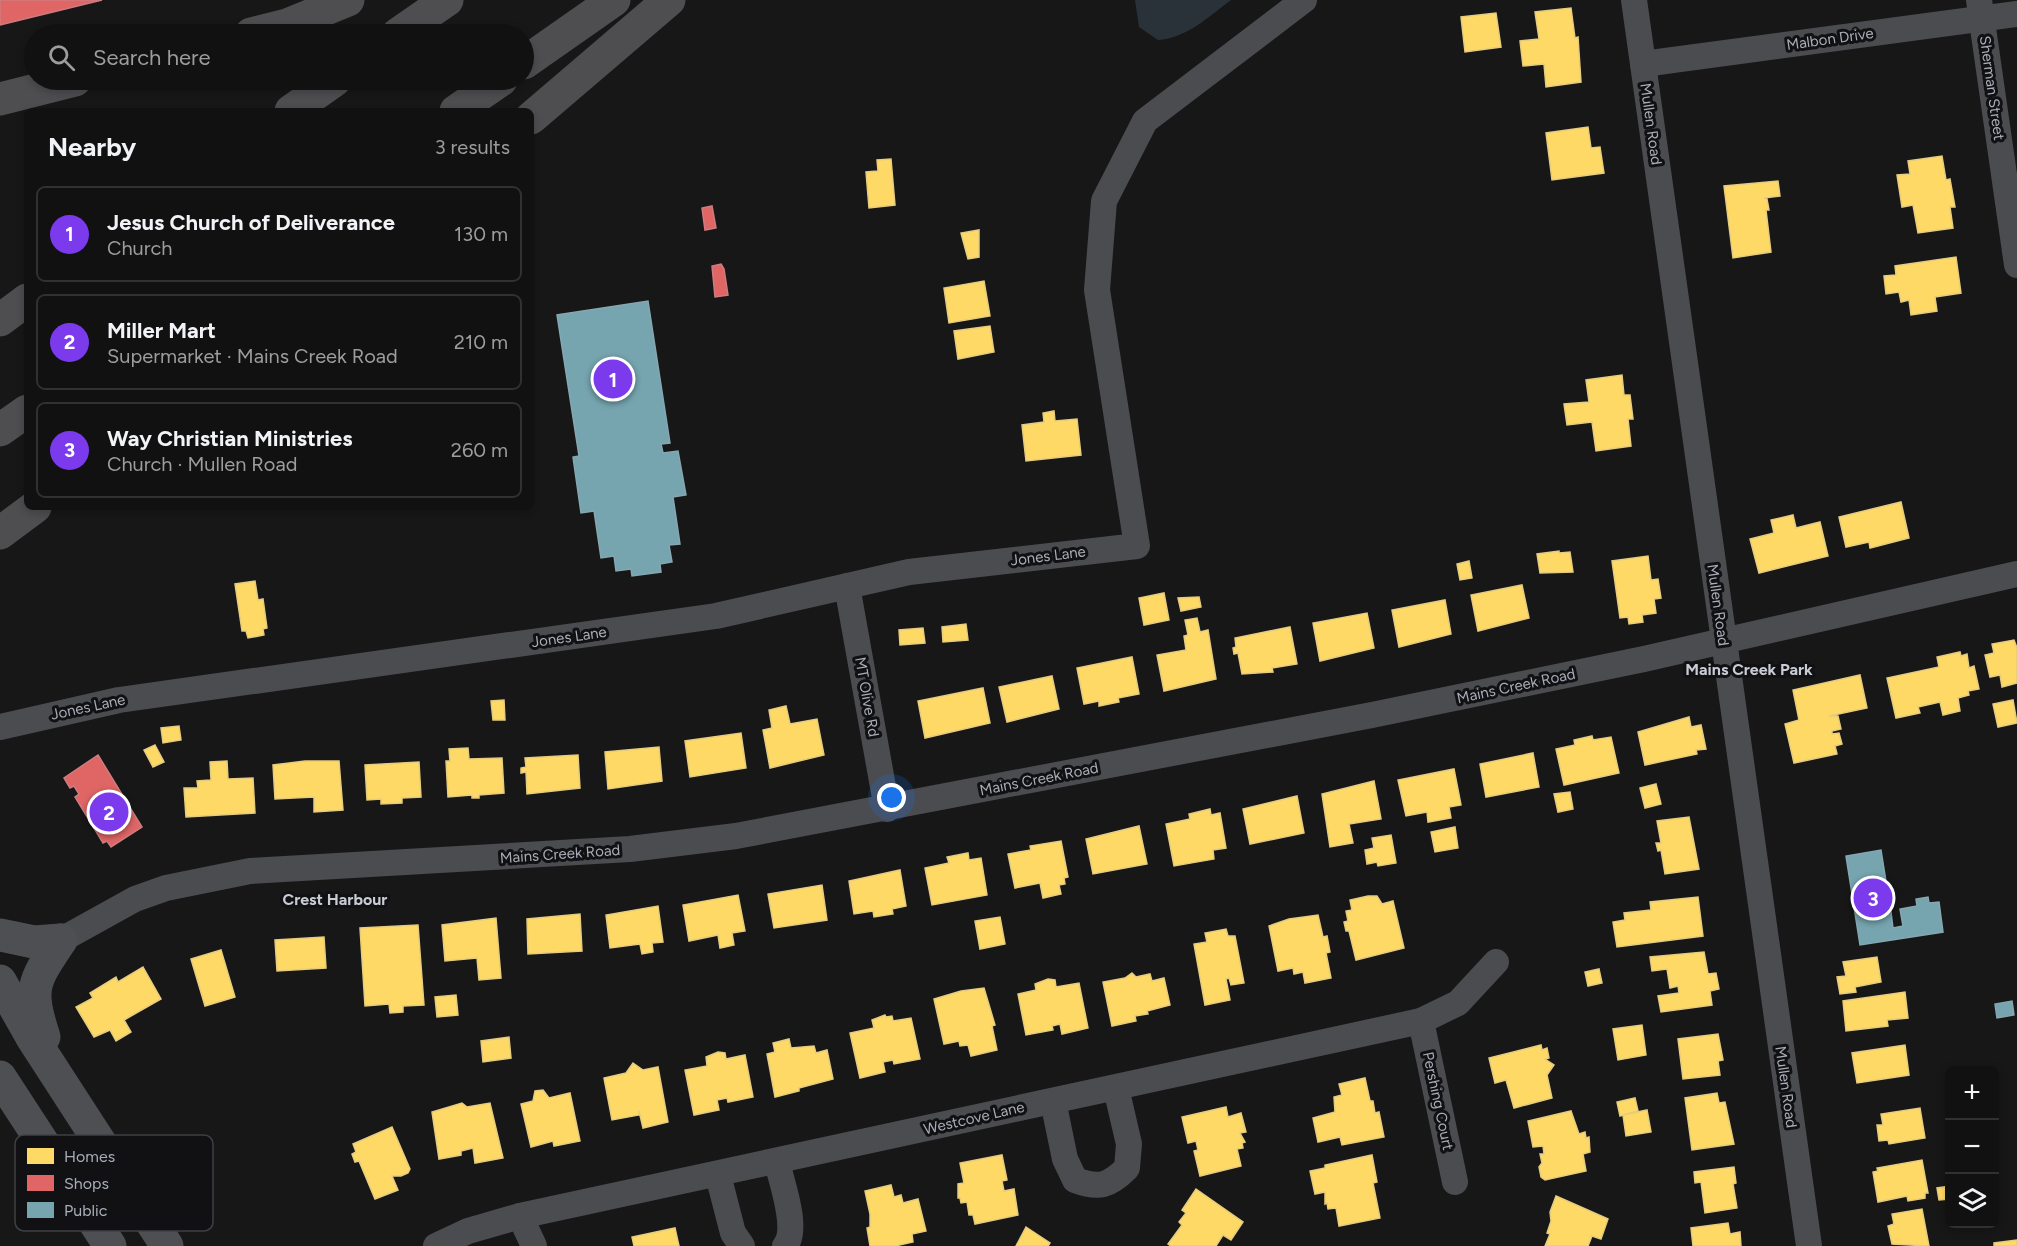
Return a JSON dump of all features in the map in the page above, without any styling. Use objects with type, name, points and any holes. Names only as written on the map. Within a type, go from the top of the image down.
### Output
[{"type":"highway","points":[[289,24],[348,0]]},
{"type":"highway","points":[[413,24],[447,0]]},
{"type":"highway","points":[[534,56],[614,0]]},
{"type":"highway","points":[[534,115],[669,0]]},
{"type":"highway","points":[[0,99],[36,90]]},
{"type":"highway","points":[[295,108],[321,90]]},
{"type":"highway","points":[[460,108],[486,90]]},
{"type":"highway","points":[[0,430],[24,413]]},
{"type":"highway","points":[[0,533],[31,510]]},
{"type":"main road","points":[[0,935],[34,942],[62,940]]},
{"type":"main road","points":[[58,1077],[33,998],[37,976],[62,940]]},
{"type":"main road","points":[[0,981],[95,1135]]},
{"type":"main road","points":[[0,1025],[9,1029],[68,1124],[83,1135]]},
{"type":"main road","points":[[0,1077],[38,1135]]},
{"type":"main road","points":[[100,1231],[110,1246]]},
{"type":"main road","points":[[147,1231],[167,1246]]},
{"type":"street","name":"Jones Lane","points":[[0,727],[119,700],[716,616],[909,572],[1137,546],[1098,290],[1104,201],[1145,121],[1304,0]]},
{"type":"street","name":"Mullen Road","points":[[1634,0],[1809,1246]]},
{"type":"street","name":"Malbon Drive","points":[[1642,64],[1981,9],[2017,14]]},
{"type":"street","name":"Sherman Street","points":[[1981,9],[2017,265]]},
{"type":"street","name":"Mains Creek Road","points":[[62,940],[135,899],[166,888],[250,871],[630,849],[736,836],[887,809],[1395,710],[1644,659],[2017,574]]},
{"type":"street","name":"MT Olive Rd","points":[[847,586],[887,809]]},
{"type":"street","name":"Westcove Lane","points":[[436,1246],[468,1231],[520,1216],[1421,1021],[1458,1004],[1496,962]]},
{"type":"street","name":"Pershing Court","points":[[1421,1021],[1455,1182]]},
{"type":"street","points":[[1053,1101],[1065,1159],[1075,1180],[1091,1186],[1113,1182],[1127,1168],[1129,1144],[1116,1088]]},
{"type":"street","points":[[777,1162],[792,1228],[785,1246]]},
{"type":"street","points":[[717,1175],[733,1233],[742,1246]]},
{"type":"street","points":[[520,1216],[534,1246]]},
{"type":"shaded area","points":[[1135,0],[1231,0],[1188,31],[1158,40],[1139,27]]},
{"type":"building: Homes","points":[[1571,8],[1575,38],[1578,37],[1581,82],[1546,87],[1544,64],[1523,66],[1520,41],[1539,39],[1535,12]]},
{"type":"building: Homes","points":[[1496,13],[1501,47],[1465,52],[1461,17]]},
{"type":"building: Homes","points":[[1588,127],[1591,148],[1600,147],[1604,173],[1552,180],[1546,133]]},
{"type":"building: Homes","points":[[1942,156],[1946,180],[1950,179],[1955,207],[1950,207],[1953,228],[1918,233],[1913,205],[1902,207],[1897,175],[1910,174],[1908,161]]},
{"type":"building: Homes","points":[[891,159],[895,205],[869,208],[866,172],[878,171],[877,160]]},
{"type":"building: Homes","points":[[1778,181],[1780,196],[1764,198],[1767,199],[1769,210],[1766,210],[1771,252],[1733,258],[1724,186]]},
{"type":"building: Homes","points":[[979,230],[979,257],[968,259],[961,233]]},
{"type":"building: Homes","points":[[1956,257],[1961,293],[1935,297],[1937,311],[1911,315],[1909,300],[1901,302],[1899,292],[1886,294],[1884,276],[1896,275],[1895,266]]},
{"type":"building: Homes","points":[[984,281],[990,316],[949,323],[944,288]]},
{"type":"building: Homes","points":[[990,326],[994,352],[958,359],[954,331]]},
{"type":"building: Homes","points":[[1622,375],[1624,395],[1630,395],[1633,419],[1628,419],[1631,446],[1596,451],[1592,422],[1567,425],[1564,404],[1589,402],[1586,380]]},
{"type":"building: Homes","points":[[1054,411],[1055,421],[1077,419],[1081,455],[1026,461],[1022,425],[1044,422],[1043,413]]},
{"type":"building: Homes","points":[[1901,502],[1909,538],[1870,548],[1869,542],[1846,547],[1839,517]]},
{"type":"building: Homes","points":[[1793,515],[1796,528],[1820,522],[1828,556],[1759,573],[1750,539],[1774,533],[1771,520]]},
{"type":"building: Homes","points":[[1559,551],[1559,553],[1570,552],[1573,572],[1540,573],[1537,554]]},
{"type":"building: Homes","points":[[1648,556],[1651,580],[1658,579],[1661,598],[1654,599],[1656,613],[1642,615],[1643,622],[1629,624],[1628,617],[1620,618],[1612,561]]},
{"type":"building: Homes","points":[[1469,561],[1472,578],[1460,580],[1457,564]]},
{"type":"building: Homes","points":[[255,581],[258,600],[263,599],[267,628],[263,629],[264,635],[248,638],[246,631],[242,631],[235,584]]},
{"type":"building: Homes","points":[[1522,585],[1529,618],[1478,631],[1471,595]]},
{"type":"building: Homes","points":[[1164,593],[1169,620],[1144,625],[1139,598]]},
{"type":"building: Homes","points":[[1199,597],[1201,607],[1181,611],[1178,598]]},
{"type":"building: Homes","points":[[1445,600],[1451,634],[1399,647],[1392,610]]},
{"type":"building: Homes","points":[[1367,613],[1374,648],[1320,661],[1313,623]]},
{"type":"building: Homes","points":[[1197,618],[1200,632],[1208,630],[1216,679],[1164,691],[1157,655],[1186,650],[1184,636],[1188,635],[1185,620]]},
{"type":"building: Homes","points":[[966,624],[968,640],[943,642],[942,627]]},
{"type":"building: Homes","points":[[1290,627],[1297,664],[1272,668],[1273,672],[1242,674],[1238,653],[1234,654],[1235,638]]},
{"type":"building: Homes","points":[[923,628],[925,643],[900,645],[899,630]]},
{"type":"building: Homes","points":[[2014,640],[2017,648],[2017,683],[2002,687],[2000,675],[1990,677],[1985,655],[1994,653],[1992,644]]},
{"type":"building: Homes","points":[[1960,652],[1961,656],[1967,654],[1969,668],[1974,666],[1979,689],[1968,691],[1969,695],[1958,698],[1960,711],[1943,715],[1940,702],[1918,707],[1920,713],[1896,718],[1887,678],[1939,667],[1937,657]]},
{"type":"building: Homes","points":[[1132,657],[1139,694],[1118,698],[1119,702],[1099,706],[1099,701],[1084,704],[1077,668]]},
{"type":"building: Homes","points":[[1860,675],[1867,708],[1829,716],[1838,716],[1841,729],[1832,731],[1832,734],[1839,733],[1842,744],[1835,746],[1837,754],[1794,763],[1785,724],[1799,720],[1793,690]]},
{"type":"building: Homes","points":[[1052,676],[1059,709],[1007,722],[999,687]]},
{"type":"building: Homes","points":[[983,688],[990,723],[925,738],[918,701]]},
{"type":"building: Homes","points":[[504,700],[505,720],[493,720],[491,701]]},
{"type":"building: Homes","points":[[2013,700],[2017,723],[1998,727],[1993,704]]},
{"type":"building: Homes","points":[[786,706],[790,724],[817,719],[824,755],[770,768],[763,730],[772,728],[769,710]]},
{"type":"building: Homes","points":[[1689,717],[1691,727],[1701,725],[1706,749],[1696,750],[1697,754],[1645,765],[1638,732]]},
{"type":"building: Homes","points":[[179,726],[181,740],[163,743],[161,728]]},
{"type":"building: Homes","points":[[741,733],[746,768],[690,777],[685,741]]},
{"type":"building: Homes","points":[[1592,736],[1593,740],[1611,737],[1619,773],[1564,785],[1556,749],[1575,745],[1574,740]]},
{"type":"building: Homes","points":[[155,745],[164,762],[153,767],[144,750]]},
{"type":"building: Homes","points":[[659,747],[662,781],[608,789],[605,752]]},
{"type":"building: Homes","points":[[468,748],[469,759],[502,758],[504,793],[479,795],[479,798],[472,798],[472,795],[448,797],[446,761],[450,761],[449,749]]},
{"type":"building: Homes","points":[[1533,753],[1539,787],[1486,797],[1480,764]]},
{"type":"building: Homes","points":[[578,755],[580,788],[527,794],[526,772],[521,773],[521,768],[526,767],[525,758]]},
{"type":"building: Homes","points":[[227,761],[228,779],[253,778],[255,813],[186,817],[184,788],[198,788],[197,781],[211,780],[210,762]]},
{"type":"building: Homes","points":[[305,761],[339,761],[343,810],[314,812],[314,797],[275,799],[273,765]]},
{"type":"building: Homes","points":[[419,762],[421,797],[402,798],[402,803],[381,804],[381,799],[367,800],[365,765]]},
{"type":"building: Homes","points":[[1454,769],[1461,805],[1449,807],[1451,818],[1428,822],[1427,812],[1406,816],[1398,780]]},
{"type":"building: Homes","points":[[1374,781],[1381,819],[1349,824],[1353,843],[1330,847],[1322,794]]},
{"type":"building: Homes","points":[[1656,784],[1661,804],[1645,808],[1640,788]]},
{"type":"building: Homes","points":[[1570,792],[1573,809],[1558,812],[1554,794]]},
{"type":"building: Homes","points":[[1297,796],[1304,833],[1250,844],[1243,809]]},
{"type":"building: Homes","points":[[1210,809],[1211,815],[1220,813],[1226,848],[1213,850],[1214,859],[1174,866],[1166,824],[1190,819],[1189,814]]},
{"type":"building: Homes","points":[[1689,817],[1699,869],[1665,874],[1661,850],[1658,851],[1656,843],[1661,843],[1657,821]]},
{"type":"building: Homes","points":[[1139,826],[1147,864],[1093,874],[1086,839]]},
{"type":"building: Homes","points":[[1455,827],[1458,848],[1435,852],[1431,832]]},
{"type":"building: Homes","points":[[1391,835],[1396,863],[1378,866],[1377,862],[1367,864],[1365,850],[1374,848],[1372,838]]},
{"type":"building: Homes","points":[[1061,841],[1068,877],[1064,878],[1065,884],[1059,885],[1061,894],[1043,898],[1040,883],[1015,888],[1008,854],[1031,850],[1030,846]]},
{"type":"building: Homes","points":[[968,853],[969,860],[981,858],[987,895],[932,905],[925,868],[949,863],[947,857]]},
{"type":"building: Homes","points":[[900,870],[906,906],[892,909],[893,914],[874,917],[873,911],[854,914],[849,881]]},
{"type":"building: Homes","points":[[822,885],[827,920],[774,928],[768,894]]},
{"type":"building: Homes","points":[[738,895],[745,931],[732,933],[734,945],[720,948],[718,935],[689,941],[683,905]]},
{"type":"building: Homes","points":[[1377,896],[1382,904],[1393,901],[1404,948],[1356,960],[1349,931],[1346,931],[1344,922],[1348,921],[1346,911],[1352,910],[1350,900]]},
{"type":"building: Homes","points":[[1698,897],[1703,936],[1617,947],[1613,922],[1625,920],[1624,913],[1651,910],[1650,902]]},
{"type":"building: Homes","points":[[658,906],[663,942],[652,943],[653,952],[642,954],[640,944],[610,948],[606,915]]},
{"type":"building: Homes","points":[[580,914],[582,951],[528,954],[527,919]]},
{"type":"building: Homes","points":[[1318,915],[1323,937],[1327,936],[1330,952],[1326,953],[1331,978],[1305,983],[1303,972],[1294,974],[1293,968],[1278,971],[1269,926],[1289,919]]},
{"type":"building: Homes","points":[[1000,917],[1005,944],[980,949],[975,921]]},
{"type":"building: Homes","points":[[496,918],[501,978],[479,980],[477,958],[445,961],[442,925]]},
{"type":"building: Homes","points":[[418,925],[424,1005],[403,1006],[403,1012],[390,1013],[389,1004],[365,1006],[360,928]]},
{"type":"building: Homes","points":[[1226,929],[1228,936],[1235,936],[1244,983],[1231,985],[1229,978],[1226,979],[1230,1000],[1205,1005],[1194,944],[1207,942],[1205,933]]},
{"type":"building: Homes","points":[[324,937],[326,968],[277,971],[275,940]]},
{"type":"building: Homes","points":[[221,950],[235,997],[205,1006],[191,959]]},
{"type":"building: Homes","points":[[1704,952],[1708,974],[1716,973],[1719,989],[1710,991],[1712,1005],[1661,1012],[1658,996],[1679,993],[1678,986],[1670,988],[1667,969],[1652,971],[1650,957]]},
{"type":"building: Homes","points":[[1877,957],[1881,982],[1855,987],[1856,992],[1840,994],[1837,977],[1846,976],[1843,962]]},
{"type":"building: Homes","points":[[143,967],[161,999],[124,1020],[131,1032],[116,1041],[110,1030],[94,1037],[76,1007],[93,998],[90,993],[116,977],[118,982]]},
{"type":"building: Homes","points":[[1599,969],[1602,983],[1588,986],[1585,972]]},
{"type":"building: Homes","points":[[1132,973],[1136,977],[1150,974],[1152,981],[1164,978],[1170,1005],[1147,1011],[1148,1014],[1135,1016],[1136,1021],[1112,1026],[1103,982],[1125,978]]},
{"type":"building: Homes","points":[[1048,979],[1055,980],[1056,987],[1079,983],[1088,1028],[1062,1034],[1060,1024],[1052,1026],[1053,1030],[1026,1035],[1018,994],[1036,990],[1035,984]]},
{"type":"building: Homes","points":[[984,988],[995,1025],[992,1026],[997,1050],[971,1056],[968,1045],[960,1046],[959,1041],[944,1044],[934,999],[961,991]]},
{"type":"building: Homes","points":[[1905,992],[1908,1018],[1887,1020],[1888,1026],[1846,1031],[1843,1001]]},
{"type":"building: Homes","points":[[456,995],[458,1015],[437,1017],[435,997]]},
{"type":"building: Homes","points":[[885,1015],[886,1017],[892,1016],[893,1021],[911,1018],[920,1059],[894,1064],[893,1060],[883,1062],[885,1072],[860,1078],[850,1033],[874,1028],[872,1020]]},
{"type":"building: Homes","points":[[1642,1025],[1646,1055],[1618,1060],[1613,1029]]},
{"type":"building: Homes","points":[[1718,1034],[1723,1060],[1718,1061],[1720,1075],[1683,1079],[1678,1039]]},
{"type":"building: Homes","points":[[509,1037],[511,1058],[483,1062],[481,1041]]},
{"type":"building: Homes","points":[[789,1039],[791,1048],[814,1046],[816,1053],[827,1050],[833,1079],[775,1097],[767,1054],[775,1052],[773,1043]]},
{"type":"building: Homes","points":[[1541,1045],[1542,1050],[1547,1048],[1549,1058],[1545,1059],[1554,1065],[1547,1075],[1552,1098],[1514,1108],[1506,1080],[1495,1083],[1489,1058]]},
{"type":"building: Homes","points":[[1905,1045],[1909,1075],[1857,1083],[1852,1053]]},
{"type":"building: Homes","points":[[718,1052],[725,1053],[726,1059],[745,1055],[753,1097],[728,1102],[727,1098],[717,1100],[719,1110],[694,1115],[685,1070],[707,1066],[706,1057]]},
{"type":"building: Homes","points":[[633,1063],[643,1070],[658,1067],[668,1122],[643,1128],[639,1111],[639,1115],[612,1120],[604,1078],[626,1073]]},
{"type":"building: Homes","points":[[1365,1078],[1370,1101],[1373,1101],[1375,1113],[1379,1112],[1384,1137],[1342,1145],[1340,1137],[1318,1142],[1313,1118],[1335,1112],[1334,1097],[1342,1095],[1339,1084]]},
{"type":"building: Homes","points":[[543,1090],[549,1098],[570,1093],[580,1141],[554,1146],[553,1141],[531,1147],[521,1104],[533,1101],[535,1091]]},
{"type":"building: Homes","points":[[1717,1093],[1719,1103],[1725,1102],[1734,1144],[1692,1150],[1685,1098]]},
{"type":"building: Homes","points":[[1635,1098],[1638,1111],[1620,1116],[1617,1102]]},
{"type":"building: Homes","points":[[462,1103],[467,1107],[490,1103],[503,1158],[475,1163],[473,1148],[461,1151],[461,1155],[439,1159],[432,1112]]},
{"type":"building: Homes","points":[[1226,1107],[1228,1117],[1241,1113],[1246,1132],[1240,1133],[1245,1142],[1242,1143],[1243,1148],[1237,1149],[1241,1166],[1200,1176],[1194,1151],[1198,1150],[1196,1141],[1188,1143],[1182,1117]]},
{"type":"building: Homes","points":[[1920,1108],[1925,1138],[1889,1144],[1888,1140],[1879,1141],[1877,1125],[1883,1125],[1881,1114]]},
{"type":"building: Homes","points":[[1647,1110],[1651,1132],[1626,1136],[1623,1115]]},
{"type":"building: Homes","points":[[1571,1111],[1579,1134],[1585,1132],[1586,1138],[1589,1137],[1590,1152],[1583,1154],[1586,1171],[1545,1180],[1541,1177],[1539,1167],[1542,1163],[1540,1154],[1544,1154],[1543,1146],[1533,1147],[1528,1121]]},
{"type":"building: Homes","points":[[392,1127],[410,1169],[408,1173],[401,1176],[392,1176],[398,1190],[375,1199],[359,1161],[355,1162],[352,1154],[356,1152],[353,1144]]},
{"type":"building: Homes","points":[[1002,1155],[1007,1180],[1002,1181],[1004,1191],[1014,1189],[1018,1215],[975,1224],[973,1215],[969,1215],[967,1202],[961,1203],[958,1198],[958,1184],[964,1183],[960,1163]]},
{"type":"building: Homes","points":[[1372,1155],[1377,1182],[1373,1183],[1380,1218],[1339,1226],[1336,1208],[1328,1209],[1327,1203],[1325,1204],[1325,1192],[1315,1194],[1310,1171],[1325,1168],[1325,1165]]},
{"type":"building: Homes","points":[[1922,1160],[1928,1193],[1925,1193],[1925,1198],[1908,1201],[1907,1196],[1878,1202],[1873,1172],[1878,1171],[1877,1168]]},
{"type":"building: Homes","points":[[1734,1167],[1736,1183],[1733,1184],[1737,1208],[1705,1213],[1701,1182],[1695,1183],[1694,1172]]},
{"type":"building: Homes","points":[[891,1185],[894,1197],[901,1195],[903,1203],[918,1199],[926,1231],[912,1234],[913,1242],[895,1246],[870,1246],[867,1228],[870,1227],[870,1214],[865,1191]]},
{"type":"building: Homes","points":[[1945,1187],[1945,1199],[1939,1200],[1937,1188]]},
{"type":"building: Homes","points":[[1196,1189],[1243,1222],[1231,1240],[1223,1235],[1216,1246],[1171,1246],[1168,1244],[1182,1225],[1179,1222],[1186,1213],[1182,1210]]},
{"type":"building: Homes","points":[[1556,1196],[1608,1219],[1601,1239],[1592,1236],[1588,1246],[1545,1246],[1550,1234],[1547,1233],[1551,1221],[1550,1212]]},
{"type":"building: Homes","points":[[1922,1209],[1929,1246],[1892,1244],[1888,1226],[1894,1224],[1892,1214]]},
{"type":"building: Homes","points":[[1728,1223],[1730,1234],[1740,1232],[1741,1246],[1693,1246],[1691,1228]]},
{"type":"building: Homes","points":[[1026,1227],[1050,1243],[1048,1246],[1016,1246]]},
{"type":"building: Homes","points":[[675,1228],[679,1246],[634,1246],[632,1237]]},
{"type":"building: Homes","points":[[2017,1240],[2017,1246],[1994,1246],[1994,1243]]},
{"type":"building: Shops","points":[[0,0],[102,0],[0,25]]},
{"type":"building: Shops","points":[[712,206],[716,228],[705,230],[702,208]]},
{"type":"building: Shops","points":[[721,264],[724,269],[728,295],[715,297],[712,266]]},
{"type":"building: Shops","points":[[98,755],[142,827],[111,847],[107,841],[103,843],[75,797],[79,794],[74,786],[70,788],[64,778]]},
{"type":"building: Public","points":[[648,301],[670,443],[661,444],[663,453],[678,451],[686,495],[673,497],[680,544],[669,545],[672,562],[660,564],[661,572],[632,576],[631,569],[616,571],[614,556],[601,558],[594,511],[581,513],[573,457],[579,456],[557,315]]},
{"type":"building: Public","points":[[1881,850],[1888,894],[1892,893],[1893,903],[1890,904],[1893,928],[1903,926],[1900,909],[1917,906],[1916,899],[1928,897],[1929,903],[1939,902],[1943,932],[1860,945],[1846,856]]},
{"type":"building: Public","points":[[2012,1001],[2014,1015],[1997,1018],[1995,1004]]},
{"type":"place","name":"Jesus Church of Deliverance","points":[[613,379]]},
{"type":"place","name":"Miller Mart","points":[[109,812]]},
{"type":"place","name":"Way Christian Ministries","points":[[1873,898]]},
{"type":"district","name":"Mains Creek Park","points":[[1749,669]]},
{"type":"district","name":"Crest Harbour","points":[[335,899]]}]
